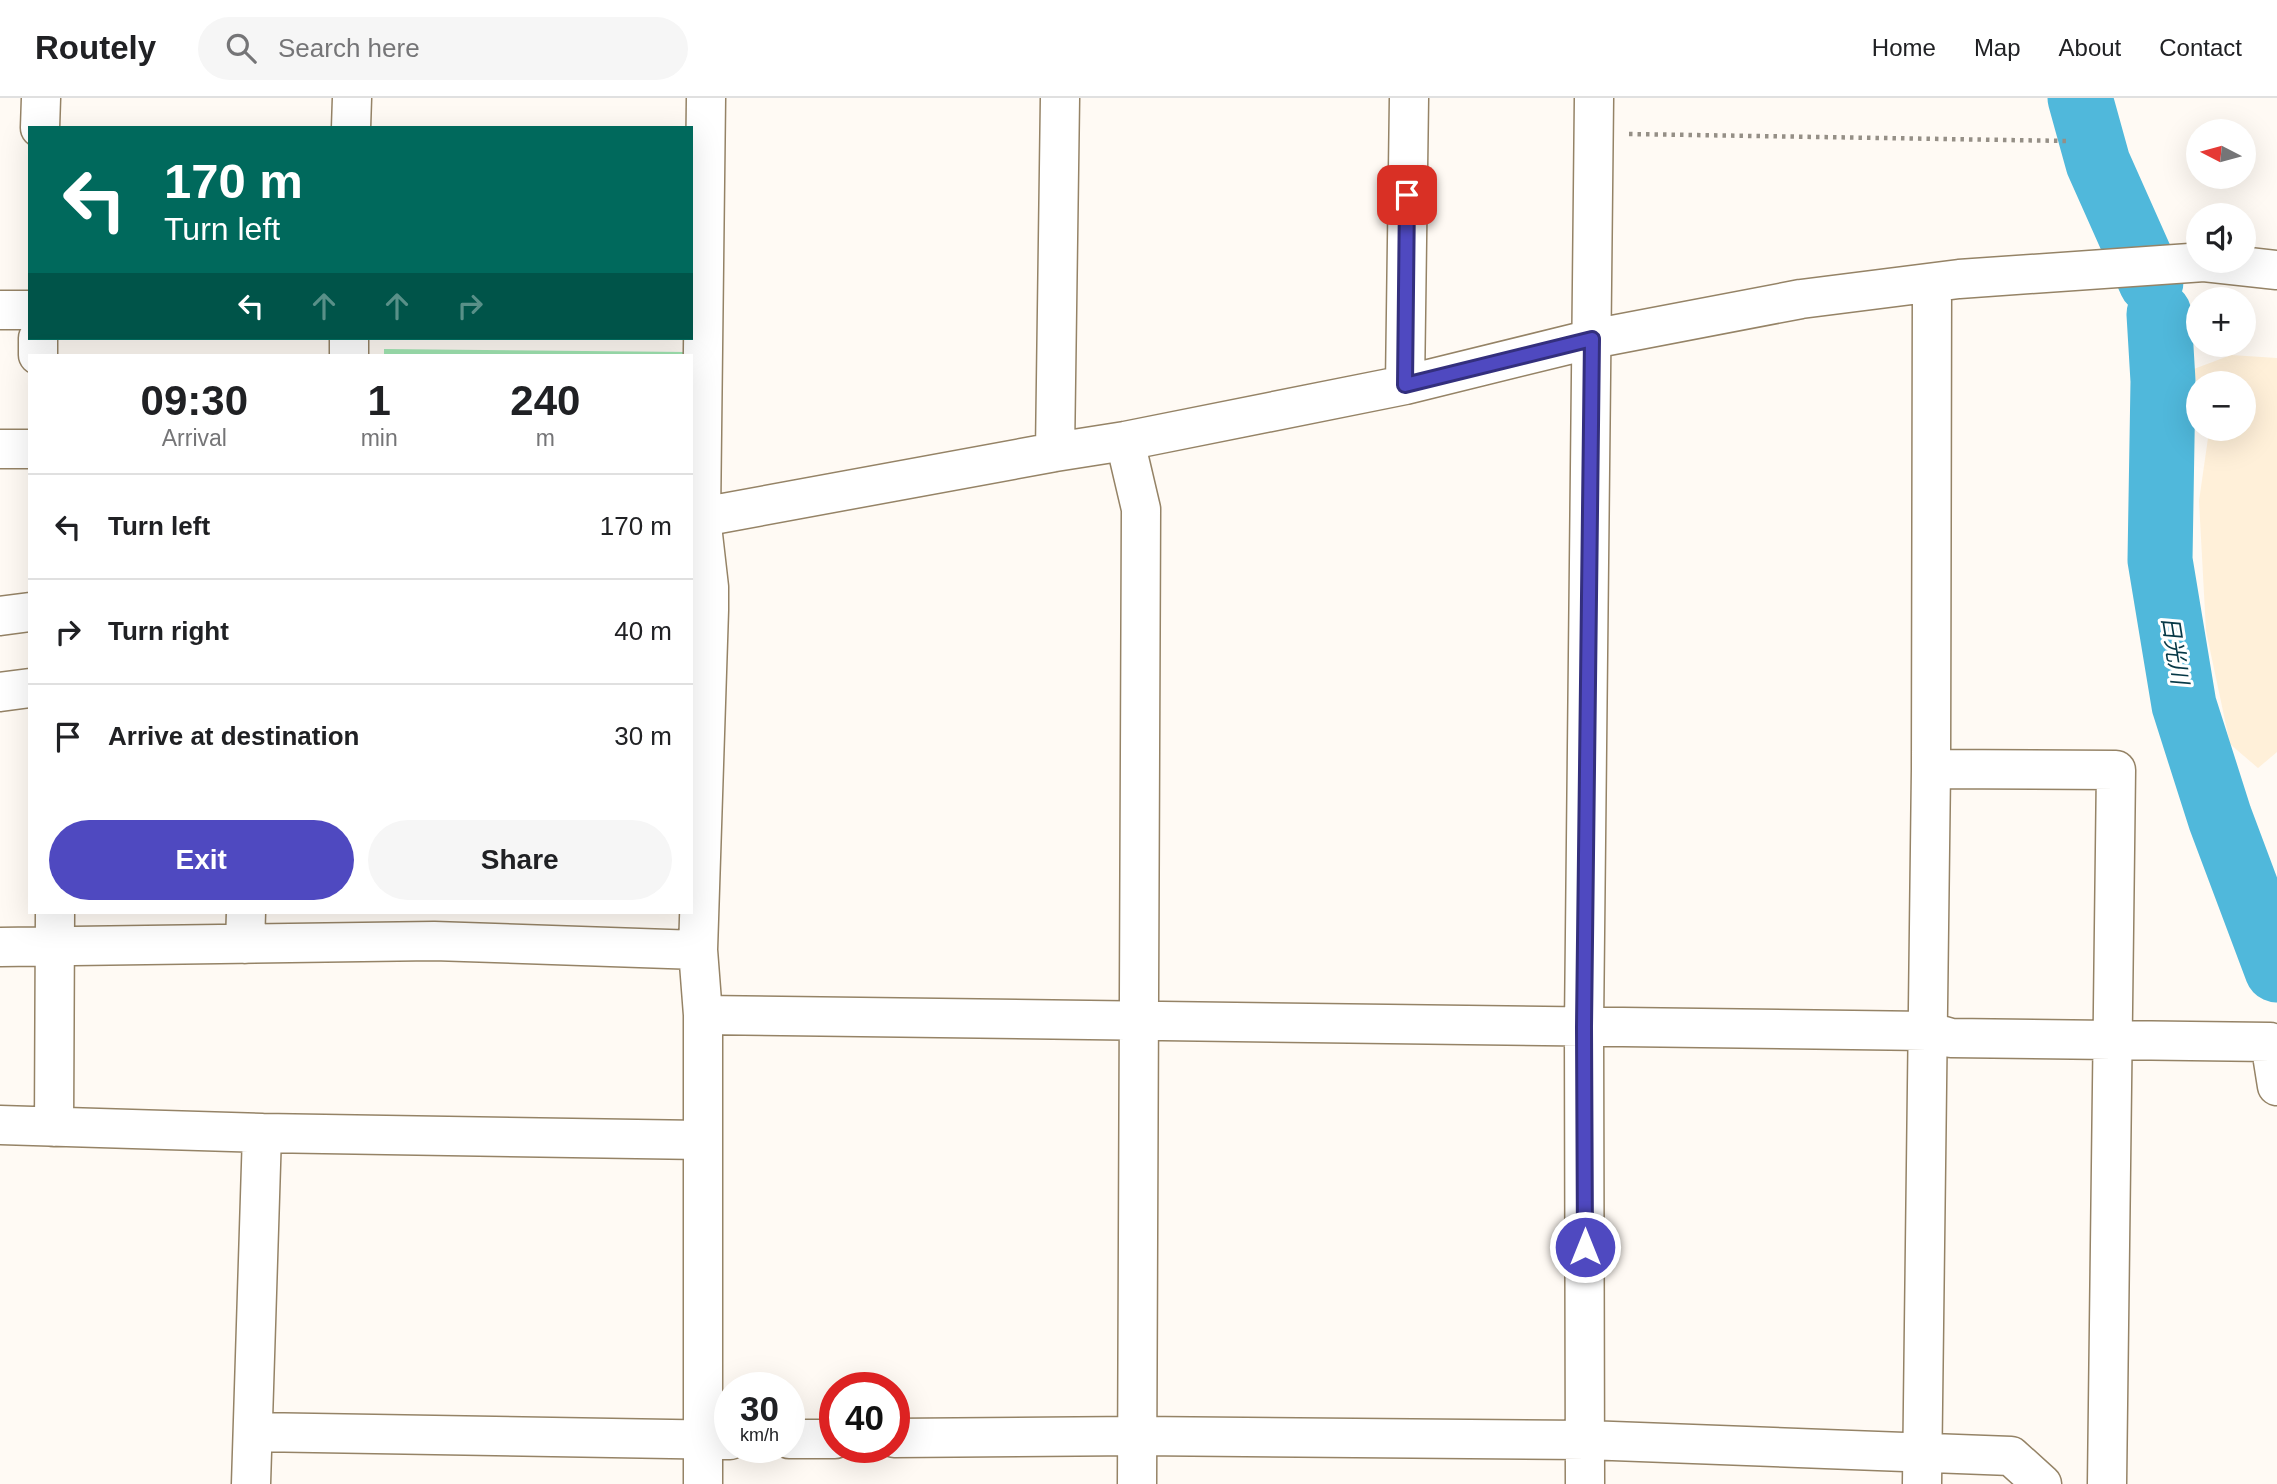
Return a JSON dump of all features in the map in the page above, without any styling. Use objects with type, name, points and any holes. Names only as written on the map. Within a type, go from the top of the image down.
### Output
[{"type":"street","points":[[40,126],[41,98]]},
{"type":"street","points":[[351,126],[352,98]]},
{"type":"street","points":[[705,98],[697,335],[696,518],[700,588],[698,950],[703,1015],[701,1140],[714,1400]]},
{"type":"street","points":[[1055,452],[1060,98]]},
{"type":"street","points":[[1405,385],[1409,98]]},
{"type":"street","points":[[1585,1484],[1584,1027],[1593,116]]},
{"type":"street","points":[[696,518],[1125,441],[1405,385],[1592,339],[1801,299],[1932,283],[2204,262],[2277,270]]},
{"type":"street","points":[[1922,1469],[1931,769],[1932,283]]},
{"type":"street","points":[[0,310],[28,310]]},
{"type":"street","points":[[1125,441],[1141,509],[1137,1484]]},
{"type":"street","points":[[0,449],[28,449]]},
{"type":"street","points":[[0,616],[28,612]]},
{"type":"street","points":[[0,692],[28,688]]},
{"type":"street","points":[[1931,769],[2116,770],[2107,1484]]},
{"type":"street","points":[[0,947],[55,930],[434,926],[698,950]]},
{"type":"street","points":[[54,1127],[55,930]]},
{"type":"street","points":[[703,1015],[1927,1031],[1951,1038],[2270,1042],[2277,1086]]},
{"type":"street","points":[[0,1125],[262,1133],[701,1140]]},
{"type":"street","points":[[251,1484],[262,1133]]},
{"type":"street","points":[[253,1432],[714,1440]]},
{"type":"street","points":[[910,1438],[1138,1436],[1586,1440],[1922,1469],[2011,1456],[2042,1484]]},
{"type":"street","points":[[703,1484],[714,1447]]},
{"type":"path","points":[[1593,116],[2070,141]]},
{"type":"shaded area","points":[[2226,357],[2277,358],[2277,752],[2258,768],[2230,744],[2206,631],[2199,501],[2208,441],[2256,441],[2256,371],[2194,369]]},
{"type":"green space","points":[[384,349],[686,352],[686,354],[384,354]]},
{"type":"waterway","name":"日光川","points":[[2080,98],[2098,163],[2151,282]]},
{"type":"waterway","name":"日光川","points":[[2159,314],[2163,381],[2160,560],[2184,705],[2220,818],[2277,970]]},
{"type":"route","points":[[1407,195],[1405,385],[1592,339],[1584,1027],[1585,1247]]}]
